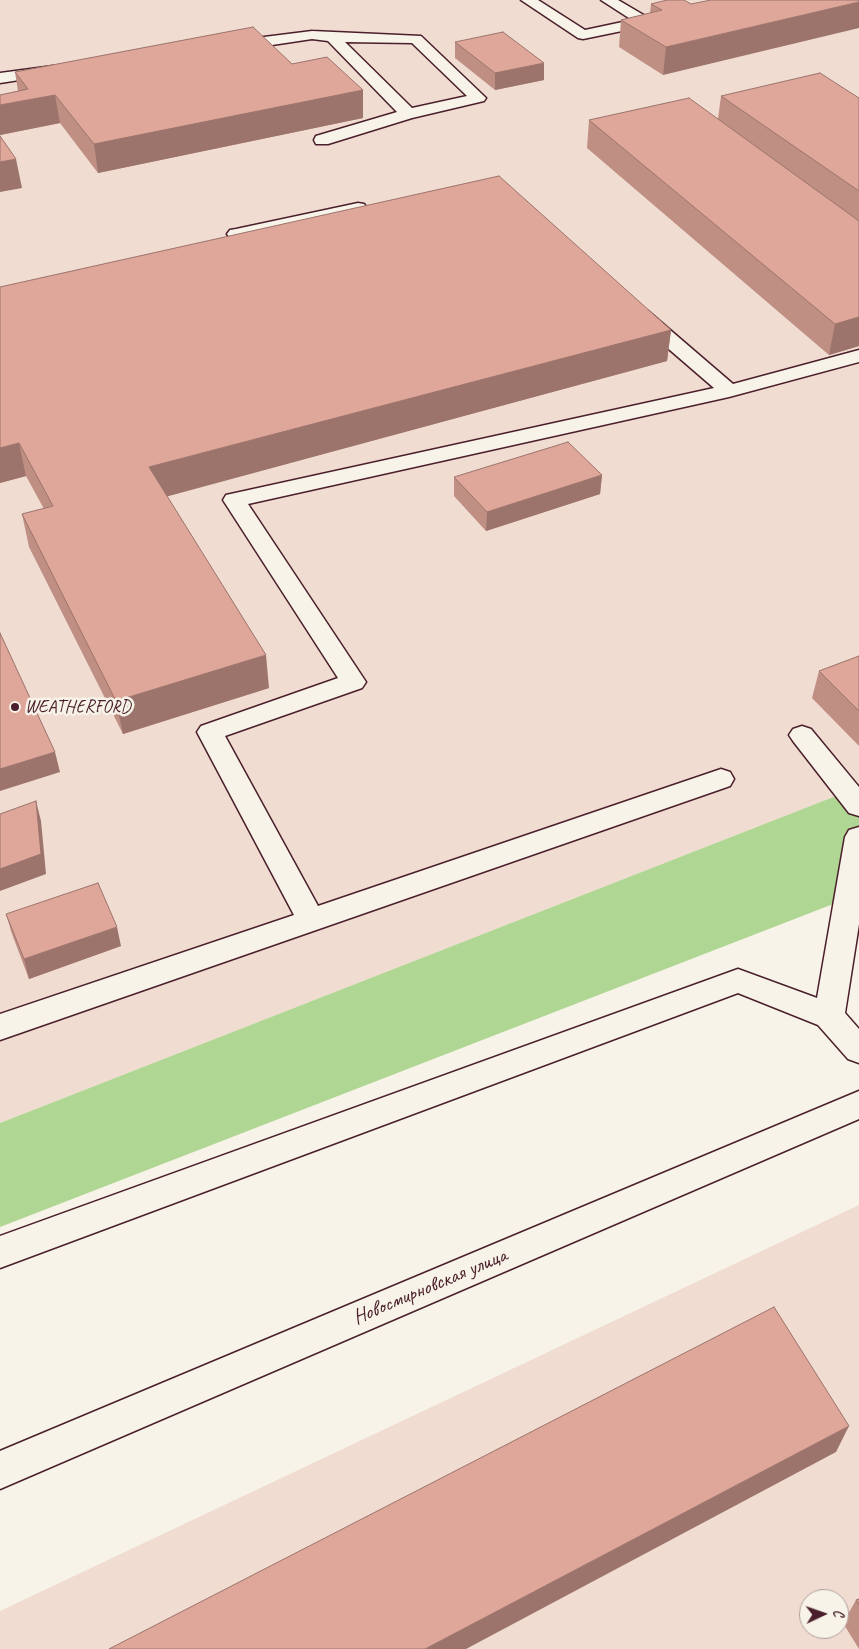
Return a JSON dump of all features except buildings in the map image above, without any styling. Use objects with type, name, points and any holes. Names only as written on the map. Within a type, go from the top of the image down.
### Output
[{"type":"street","points":[[528,0],[583,35],[673,16]]},
{"type":"street","points":[[608,0],[646,22]]},
{"type":"street","points":[[215,49],[312,35],[416,39],[478,98],[408,114],[322,140]]},
{"type":"street","points":[[332,37],[408,114]]},
{"type":"street","points":[[0,78],[68,69]]},
{"type":"street","points":[[236,234],[380,203]]},
{"type":"street","points":[[626,302],[729,391]]},
{"type":"street","points":[[311,920],[210,732],[353,682],[234,500],[729,391],[859,356]]},
{"type":"street","points":[[802,735],[859,806]]},
{"type":"street","points":[[0,1027],[721,779]]},
{"type":"street","points":[[828,1016],[859,837]]},
{"type":"street","points":[[0,1252],[738,981],[828,1016],[859,1050]]},
{"type":"street","name":"Новосмирновская улица","points":[[0,1470],[859,1105]]},
{"type":"shaded area","points":[[0,0],[859,0],[859,787],[0,1123]]},
{"type":"shaded area","points":[[859,1205],[859,1649],[0,1649],[0,1611]]},
{"type":"green space","points":[[859,787],[859,894],[0,1227],[0,1123]]},
{"type":"place","name":"WEATHERFORD","points":[[15,707]]}]
